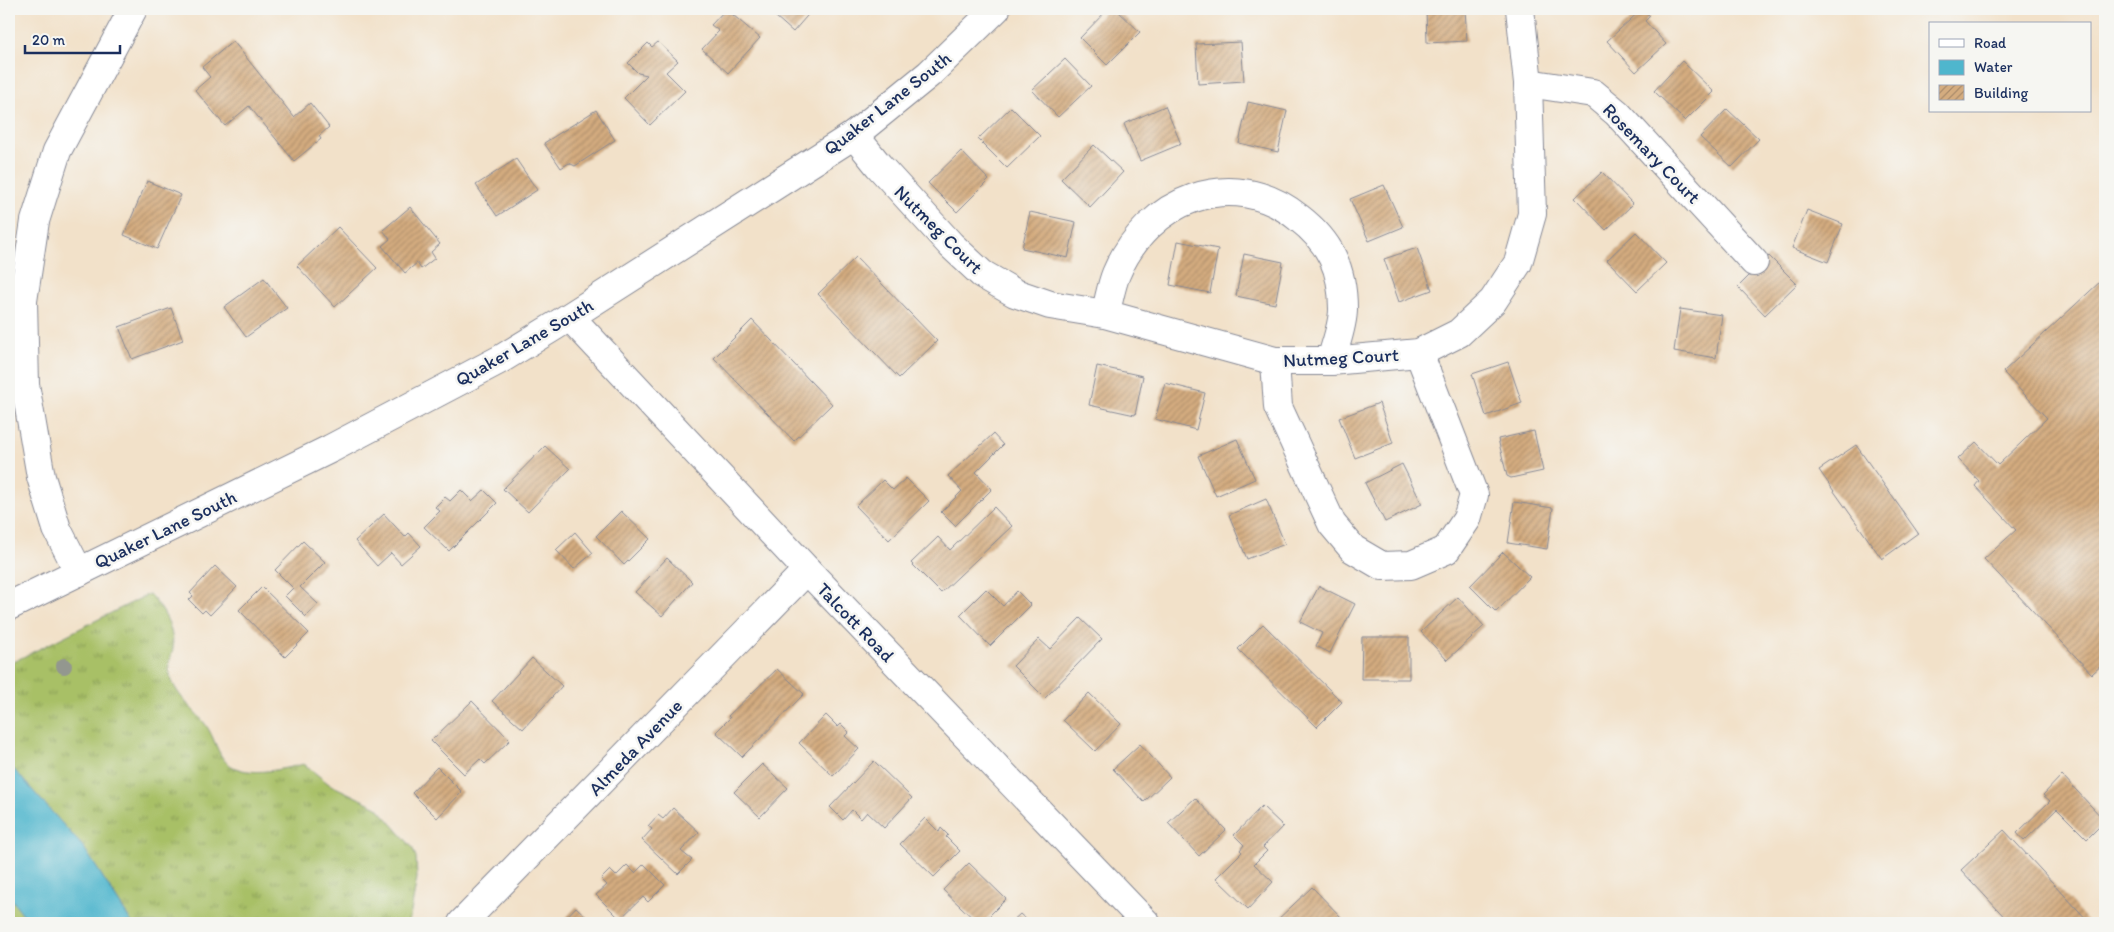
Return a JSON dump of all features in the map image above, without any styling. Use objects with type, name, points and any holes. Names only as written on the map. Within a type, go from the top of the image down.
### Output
[{"type":"street","points":[[79,572],[57,529],[40,477],[25,384],[23,301],[35,221],[57,151],[132,9]]},
{"type":"street","name":"Quaker Lane South","points":[[9,606],[412,406],[501,359],[570,317],[854,135],[929,74],[996,9]]},
{"type":"street","name":"Nutmeg Court","points":[[854,135],[918,210],[982,274],[1024,296],[1050,305],[1105,314],[1275,361],[1331,361],[1419,353],[1459,333],[1493,301],[1518,263],[1532,214],[1528,83],[1520,9]]},
{"type":"street","name":"Rosemary Court","points":[[1528,83],[1593,93],[1617,113],[1754,262]]},
{"type":"street","points":[[1105,314],[1116,274],[1133,245],[1149,227],[1174,208],[1200,194],[1229,191],[1257,194],[1285,207],[1315,230],[1333,254],[1341,283],[1343,311],[1331,361]]},
{"type":"street","name":"Talcott Road","points":[[570,317],[807,570],[1146,923]]},
{"type":"street","points":[[1275,361],[1278,407],[1332,524],[1352,549],[1382,566],[1412,565],[1446,550],[1467,518],[1474,495],[1419,353]]},
{"type":"street","name":"Almeda Avenue","points":[[462,923],[807,570]]},
{"type":"green space","points":[[149,594],[167,618],[171,632],[173,648],[169,667],[174,685],[206,725],[224,760],[241,770],[251,771],[274,770],[304,764],[329,784],[377,807],[412,847],[416,857],[417,878],[409,923],[132,923],[84,848],[9,764],[9,664]]},
{"type":"green space","points":[[9,896],[30,923],[9,923]]},
{"type":"water","points":[[9,764],[84,848],[132,923],[30,923],[9,896]]},
{"type":"building","points":[[726,9],[760,38],[728,73],[702,49],[719,31],[711,25]]},
{"type":"building","points":[[767,9],[813,9],[793,32]]},
{"type":"building","points":[[1108,9],[1116,9],[1140,32],[1107,65],[1080,38]]},
{"type":"building","points":[[1426,9],[1465,9],[1467,41],[1427,43]]},
{"type":"building","points":[[1642,9],[1650,16],[1645,21],[1666,44],[1636,72],[1607,41]]},
{"type":"building","points":[[233,41],[294,117],[310,103],[329,127],[319,136],[321,139],[294,161],[249,106],[225,126],[195,90],[210,77],[202,67]]},
{"type":"building","points":[[658,42],[678,61],[666,72],[685,91],[650,125],[624,98],[647,75],[638,73],[628,63],[648,43],[652,47]]},
{"type":"building","points":[[1241,42],[1244,81],[1198,84],[1196,44]]},
{"type":"building","points":[[1065,59],[1091,86],[1058,117],[1032,90]]},
{"type":"building","points":[[1682,61],[1714,92],[1685,121],[1654,91]]},
{"type":"building","points":[[1248,102],[1287,111],[1278,152],[1239,143]]},
{"type":"building","points":[[1165,106],[1181,144],[1140,161],[1124,124]]},
{"type":"building","points":[[1011,107],[1040,136],[1007,168],[978,139]]},
{"type":"building","points":[[1727,109],[1759,139],[1732,167],[1700,137]]},
{"type":"building","points":[[596,110],[615,140],[575,166],[569,163],[561,168],[544,143]]},
{"type":"building","points":[[1094,145],[1123,172],[1090,207],[1061,179]]},
{"type":"building","points":[[961,151],[989,180],[957,212],[928,183]]},
{"type":"building","points":[[516,159],[537,190],[497,216],[476,185]]},
{"type":"building","points":[[1602,172],[1633,204],[1606,230],[1575,198]]},
{"type":"building","points":[[147,181],[181,195],[157,249],[124,235]]},
{"type":"building","points":[[1384,185],[1403,227],[1369,241],[1350,199]]},
{"type":"building","points":[[410,207],[440,244],[431,252],[435,258],[421,269],[417,263],[405,273],[382,246],[390,239],[383,230]]},
{"type":"building","points":[[1807,210],[1843,224],[1828,262],[1792,248]]},
{"type":"building","points":[[1030,212],[1076,222],[1068,258],[1022,248]]},
{"type":"building","points":[[338,227],[377,268],[335,307],[297,266]]},
{"type":"building","points":[[1636,232],[1666,263],[1637,291],[1607,260]]},
{"type":"building","points":[[1178,241],[1218,249],[1210,293],[1170,285]]},
{"type":"building","points":[[1417,248],[1432,290],[1399,302],[1384,259]]},
{"type":"building","points":[[1244,254],[1283,262],[1275,304],[1236,296]]},
{"type":"building","points":[[1769,256],[1797,284],[1765,315],[1738,287]]},
{"type":"building","points":[[856,257],[937,341],[899,378],[818,294]]},
{"type":"building","points":[[264,278],[287,308],[246,337],[224,307]]},
{"type":"building","points":[[2102,280],[2105,283],[2105,662],[2092,674],[1984,559],[2016,530],[1975,486],[1979,481],[1958,459],[1976,442],[1998,465],[2047,418],[2003,372]]},
{"type":"building","points":[[171,308],[183,340],[132,359],[119,327]]},
{"type":"building","points":[[1680,309],[1722,315],[1716,358],[1674,351]]},
{"type":"building","points":[[752,320],[832,404],[794,441],[714,358]]},
{"type":"building","points":[[1508,362],[1522,403],[1486,416],[1472,374]]},
{"type":"building","points":[[1097,366],[1143,376],[1135,415],[1089,405]]},
{"type":"building","points":[[1165,383],[1205,393],[1196,430],[1155,419]]},
{"type":"building","points":[[1379,403],[1393,443],[1355,458],[1339,418]]},
{"type":"building","points":[[1534,431],[1543,471],[1511,478],[1507,476],[1498,439]]},
{"type":"building","points":[[993,434],[1003,445],[976,472],[992,489],[955,526],[941,512],[962,491],[948,476]]},
{"type":"building","points":[[1237,439],[1255,479],[1216,496],[1198,456]]},
{"type":"building","points":[[1856,445],[1918,533],[1882,559],[1819,470]]},
{"type":"building","points":[[545,446],[570,469],[528,512],[503,489]]},
{"type":"building","points":[[1402,464],[1422,504],[1385,522],[1365,483]]},
{"type":"building","points":[[906,478],[929,501],[889,540],[856,506],[883,480],[893,490]]},
{"type":"building","points":[[461,490],[472,501],[484,490],[497,503],[449,551],[424,527],[440,511],[435,507],[445,497],[450,501]]},
{"type":"building","points":[[1266,499],[1285,544],[1247,559],[1229,515]]},
{"type":"building","points":[[1514,502],[1553,508],[1547,549],[1508,543]]},
{"type":"building","points":[[994,507],[1012,526],[941,593],[911,563],[938,537],[950,550]]},
{"type":"building","points":[[621,511],[650,539],[624,565],[596,536]]},
{"type":"building","points":[[384,514],[405,537],[409,533],[421,546],[401,564],[391,553],[377,566],[355,541]]},
{"type":"building","points":[[575,532],[593,553],[574,569],[556,550]]},
{"type":"building","points":[[303,541],[325,562],[300,587],[318,604],[306,617],[285,596],[293,588],[275,570]]},
{"type":"building","points":[[1503,552],[1530,577],[1496,612],[1470,586]]},
{"type":"building","points":[[667,558],[692,582],[662,616],[635,592]]},
{"type":"building","points":[[215,566],[237,587],[210,615],[205,610],[202,613],[189,600],[193,596],[190,593]]},
{"type":"building","points":[[1319,586],[1355,604],[1330,653],[1316,646],[1322,633],[1300,622]]},
{"type":"building","points":[[262,587],[309,633],[285,657],[239,610]]},
{"type":"building","points":[[986,589],[1003,606],[1017,591],[1031,605],[990,646],[960,615]]},
{"type":"building","points":[[1458,597],[1484,626],[1447,660],[1421,632]]},
{"type":"building","points":[[1080,618],[1102,639],[1045,698],[1013,666],[1039,639],[1050,649]]},
{"type":"building","points":[[1263,624],[1342,702],[1317,727],[1238,649]]},
{"type":"building","points":[[1362,637],[1409,637],[1409,679],[1361,679]]},
{"type":"building","points":[[532,658],[562,686],[523,729],[492,701]]},
{"type":"building","points":[[777,669],[804,694],[742,757],[716,732],[730,718],[728,716]]},
{"type":"building","points":[[1089,693],[1121,724],[1095,751],[1063,720]]},
{"type":"building","points":[[472,701],[510,740],[485,764],[480,759],[464,774],[431,741]]},
{"type":"building","points":[[826,715],[838,727],[841,724],[849,732],[845,736],[859,749],[833,776],[799,743]]},
{"type":"building","points":[[1140,744],[1170,777],[1144,802],[1113,769]]},
{"type":"building","points":[[874,761],[912,798],[884,828],[867,812],[861,819],[852,810],[843,820],[830,807]]},
{"type":"building","points":[[762,764],[788,788],[760,817],[734,792]]},
{"type":"building","points":[[437,767],[462,792],[437,818],[412,793]]},
{"type":"building","points":[[2062,775],[2105,821],[2087,839],[2057,809],[2024,841],[2017,833],[2050,801],[2043,795]]},
{"type":"building","points":[[1195,798],[1226,830],[1199,856],[1168,823]]},
{"type":"building","points":[[1262,806],[1283,826],[1263,847],[1267,851],[1254,864],[1273,882],[1248,909],[1216,878],[1242,852],[1240,850],[1244,845],[1234,835]]},
{"type":"building","points":[[673,808],[699,832],[681,851],[692,860],[678,874],[642,840],[652,829],[648,826],[658,815],[663,819]]},
{"type":"building","points":[[925,818],[939,832],[941,828],[948,835],[946,837],[960,851],[934,877],[900,844]]},
{"type":"building","points":[[2004,830],[2090,923],[2010,923],[1961,870]]},
{"type":"building","points":[[969,863],[1006,899],[982,923],[978,923],[943,890]]},
{"type":"building","points":[[644,864],[665,885],[648,902],[643,897],[620,919],[596,895],[607,885],[601,879],[610,870],[616,876],[627,865],[635,873]]},
{"type":"building","points":[[1312,887],[1343,919],[1339,923],[1274,923]]},
{"type":"building","points":[[576,907],[593,923],[561,923]]},
{"type":"building","points":[[1020,914],[1030,923],[1010,923]]}]
